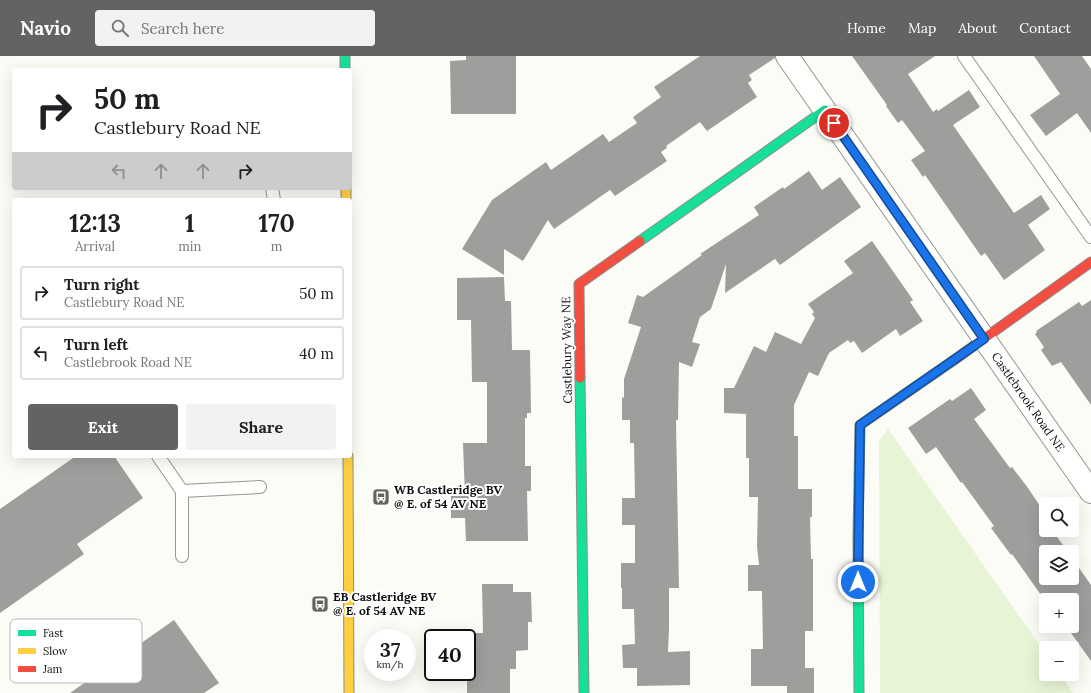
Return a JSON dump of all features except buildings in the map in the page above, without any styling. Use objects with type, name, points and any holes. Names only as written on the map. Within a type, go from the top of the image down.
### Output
[{"type":"street","points":[[345,56],[345,68]]},
{"type":"street","name":"Castlebrook Road NE","points":[[787,56],[1091,492]]},
{"type":"street","name":"Castlebury Way NE","points":[[584,693],[579,284],[825,110]]},
{"type":"street","points":[[859,693],[858,535],[860,425],[984,339],[1091,262]]},
{"type":"street","points":[[348,458],[349,693]]},
{"type":"lane","points":[[964,56],[1091,237]]},
{"type":"lane","points":[[159,458],[182,491],[182,556]]},
{"type":"lane","points":[[182,491],[260,486]]},
{"type":"green space","points":[[888,429],[1039,644],[1039,681],[1065,681],[1073,693],[880,693],[879,441]]},
{"type":"traffic: fast","points":[[345,56],[345,68]]},
{"type":"traffic: fast","points":[[640,241],[825,110]]},
{"type":"traffic: fast","points":[[859,693],[858,535],[860,425],[954,360]]},
{"type":"traffic: fast","points":[[580,378],[584,693]]},
{"type":"traffic: slow","points":[[346,190],[346,198]]},
{"type":"traffic: slow","points":[[348,458],[349,693]]},
{"type":"traffic: jam","points":[[580,378],[579,284],[640,241]]},
{"type":"traffic: jam","points":[[954,360],[1091,262]]},
{"type":"place","name":"WB Castleridge BV @ E. of 54 AV NE","points":[[381,497]]},
{"type":"place","name":"EB Castleridge BV @ E. of 54 AV NE","points":[[320,604]]},
{"type":"route","points":[[834,123],[984,339],[860,425],[858,582]]}]
